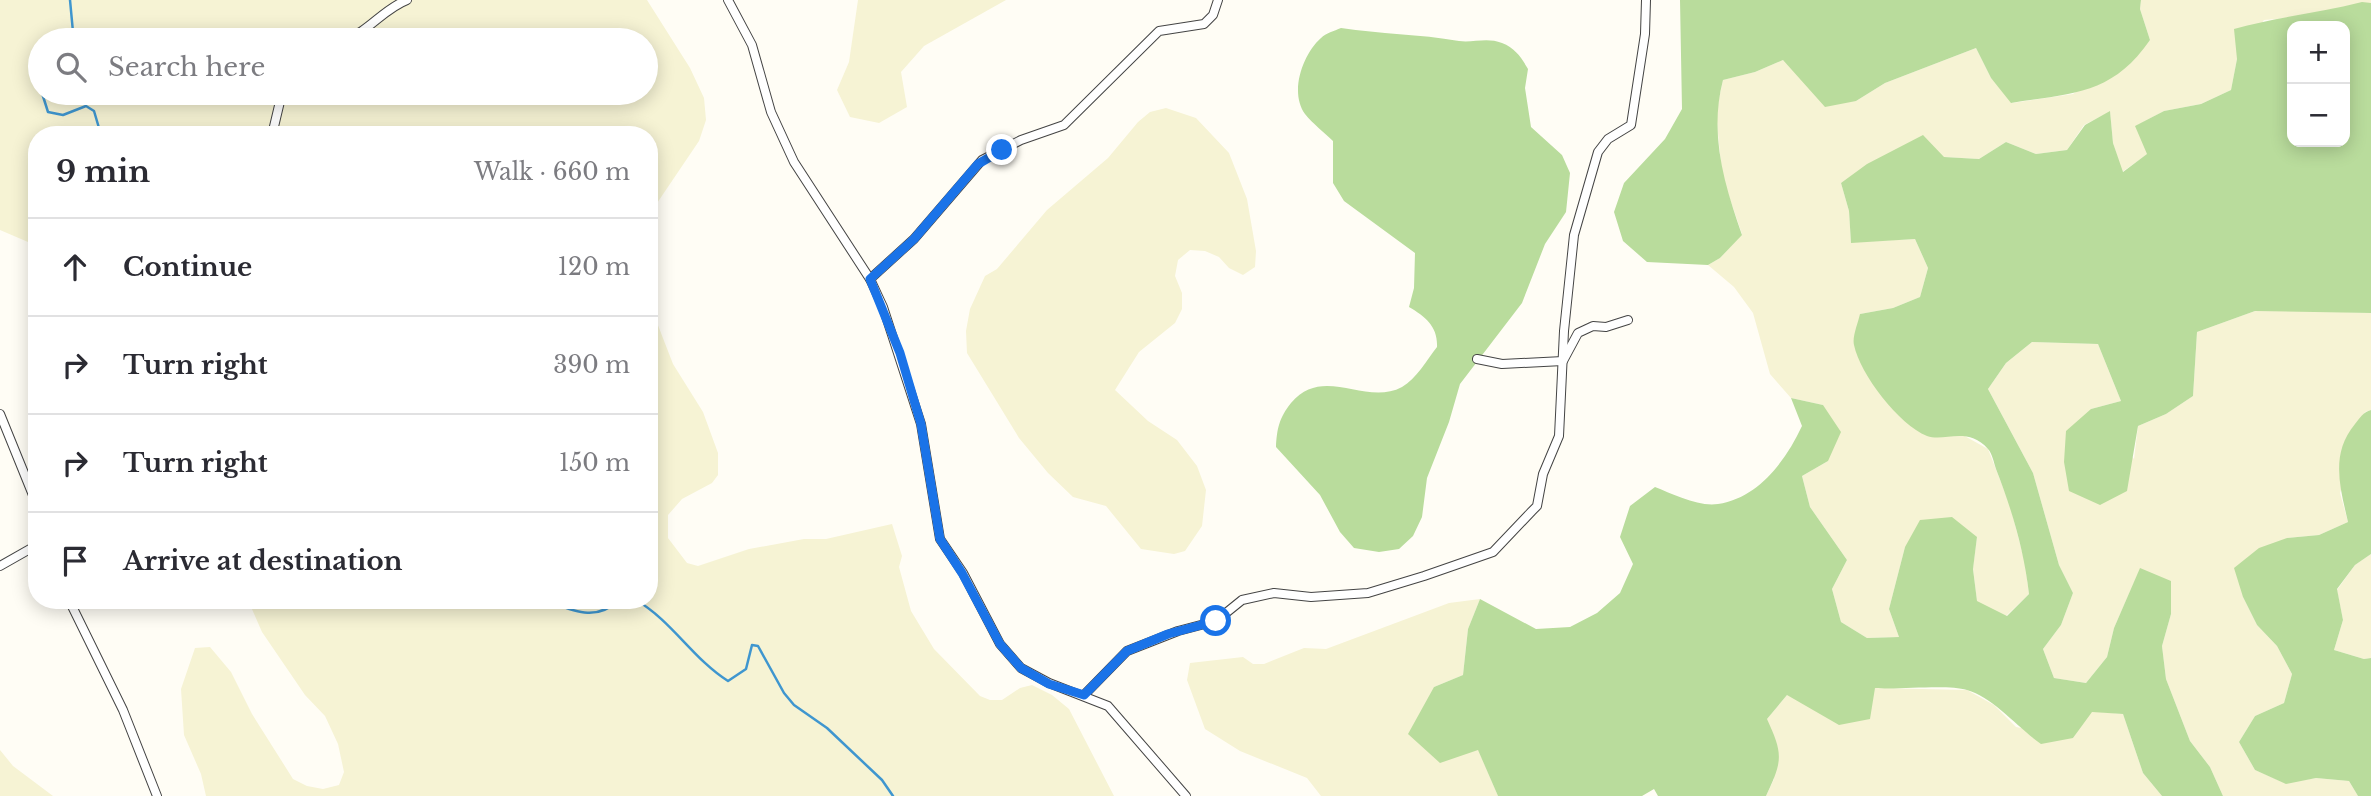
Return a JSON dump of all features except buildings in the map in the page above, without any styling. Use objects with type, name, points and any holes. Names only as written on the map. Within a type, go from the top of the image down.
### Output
[{"type":"street","points":[[369,28],[390,8],[407,0]]},
{"type":"street","points":[[728,0],[752,46],[771,112],[794,162],[870,279],[900,353],[921,424],[940,539],[962,573],[1000,644],[1021,668],[1049,684],[1108,706],[1186,796]]},
{"type":"street","points":[[870,279],[914,239],[982,160],[1021,141],[1064,125],[1159,31],[1204,24],[1213,15],[1218,0]]},
{"type":"street","points":[[1084,695],[1127,651],[1168,634],[1216,621],[1242,600],[1274,593],[1311,597],[1368,593],[1493,552],[1537,506],[1543,474],[1559,436],[1574,235],[1598,152],[1608,139],[1629,129],[1632,122],[1645,34],[1646,0]]},
{"type":"street","points":[[274,126],[279,105]]},
{"type":"street","points":[[1563,361],[1578,333],[1593,326],[1606,327],[1629,320]]},
{"type":"street","points":[[1477,359],[1502,364],[1563,361]]},
{"type":"street","points":[[0,414],[28,483]]},
{"type":"street","points":[[0,566],[28,550]]},
{"type":"street","points":[[73,609],[123,710],[157,796]]},
{"type":"shaded area","points":[[0,0],[647,0],[690,68],[704,98],[706,120],[699,141],[658,202],[658,126],[28,126],[28,242],[0,230]]},
{"type":"shaded area","points":[[858,0],[1006,0],[924,46],[901,72],[907,107],[879,123],[850,117],[837,90],[849,62]]},
{"type":"shaded area","points":[[2141,0],[2371,0],[2371,3],[2298,17],[2264,20],[2237,59],[2231,90],[2201,104],[2164,111],[2136,126],[2148,154],[2122,172],[2113,143],[2110,112],[2084,125],[2067,150],[2036,154],[2006,142],[1979,159],[1944,157],[1841,183],[1849,211],[1851,242],[1915,239],[1928,268],[1920,297],[1893,308],[1860,314],[1929,436],[1961,434],[1988,449],[2010,505],[2025,563],[2029,594],[2006,616],[1977,602],[1973,568],[1977,537],[1905,547],[1889,609],[1899,637],[1867,638],[1841,622],[1832,589],[1847,560],[1810,507],[1802,476],[1828,461],[1823,405],[1791,398],[1770,374],[1753,313],[1734,287],[1708,265],[1720,258],[1742,234],[1722,176],[1716,112],[1723,80],[1755,72],[1783,60],[1856,101],[1885,83],[1976,48],[1991,78],[2012,103],[2073,94],[2150,40],[2140,9]]},
{"type":"shaded area","points":[[1166,108],[1196,118],[1229,153],[1247,199],[1256,251],[1255,267],[1243,275],[1229,268],[1219,257],[1205,251],[1190,250],[1178,260],[1175,276],[1182,293],[1182,309],[1175,323],[1139,352],[1115,390],[1148,421],[1177,440],[1197,466],[1206,490],[1202,526],[1185,551],[1174,554],[1141,549],[1106,506],[1073,497],[1048,473],[1019,438],[967,353],[966,331],[970,309],[985,276],[997,269],[1047,210],[1108,158],[1138,122],[1150,112]]},
{"type":"shaded area","points":[[2255,311],[2371,313],[2371,410],[2365,412],[2340,493],[2348,522],[2319,535],[2287,538],[2243,597],[2257,625],[2277,646],[2292,674],[2284,703],[2255,716],[2239,742],[2255,770],[2285,783],[2316,778],[2349,781],[2358,796],[2223,796],[2210,767],[2190,741],[2166,679],[2162,646],[2171,614],[2140,569],[2114,628],[2107,657],[2086,683],[2054,678],[2043,649],[2061,625],[2073,593],[2059,565],[2033,473],[1988,389],[2006,363],[2032,342],[2098,344],[2121,401],[2091,409],[2134,459],[2138,426],[2166,414],[2193,396],[2197,332]]},
{"type":"shaded area","points":[[658,325],[673,364],[703,412],[718,453],[718,475],[712,483],[682,499],[668,515],[668,538],[687,563],[698,566],[749,549],[804,539],[826,539],[892,524],[902,556],[899,567],[911,611],[934,649],[980,696],[990,700],[1002,700],[1020,688],[1032,685],[1052,695],[1069,709],[1114,796],[206,796],[201,774],[184,735],[181,689],[195,648],[210,647],[231,672],[252,714],[293,779],[307,786],[323,789],[339,785],[344,772],[338,744],[325,716],[305,695],[262,632],[252,609],[658,609]]},
{"type":"shaded area","points":[[2371,554],[2371,658],[2364,659],[2334,650],[2343,620],[2337,590],[2355,565]]},
{"type":"shaded area","points":[[1480,599],[1468,629],[1463,675],[1434,687],[1478,749],[1498,796],[1321,796],[1307,778],[1240,751],[1205,729],[1187,680],[1190,663],[1243,657],[1253,664],[1264,664],[1304,648],[1326,649],[1449,603]]},
{"type":"shaded area","points":[[1875,688],[1967,690],[1994,705],[2016,727],[2073,738],[2091,711],[2123,714],[2143,773],[2162,796],[1766,796],[1774,779],[1767,719],[1787,695]]},
{"type":"shaded area","points":[[0,750],[13,766],[53,796],[0,796]]},
{"type":"green space","points":[[1680,0],[2141,0],[2140,9],[2150,40],[2121,72],[2106,81],[2072,93],[2011,103],[1991,78],[1976,48],[1885,83],[1856,101],[1825,107],[1783,60],[1755,72],[1723,80],[1719,100],[1718,139],[1724,177],[1742,235],[1720,258],[1708,265],[1647,262],[1623,241],[1614,212],[1624,183],[1665,139],[1682,109]]},
{"type":"green space","points":[[2362,2],[2371,3],[2371,313],[2255,311],[2197,332],[2193,396],[2166,414],[2138,426],[2127,491],[2100,505],[2069,491],[2064,462],[2066,431],[2091,409],[2121,401],[2098,344],[2032,342],[2006,363],[1988,389],[2033,473],[2059,565],[2073,593],[2061,625],[2043,649],[2054,678],[2086,683],[2107,657],[2114,628],[2140,568],[2171,581],[2171,614],[2162,646],[2166,679],[2190,741],[2210,767],[2223,796],[2162,796],[2143,773],[2123,714],[2092,712],[2073,738],[2041,744],[1986,699],[1967,690],[1948,687],[1875,688],[1870,719],[1839,725],[1787,695],[1767,719],[1779,757],[1776,774],[1766,796],[1658,796],[1654,789],[1642,796],[1498,796],[1478,750],[1440,763],[1408,734],[1434,687],[1463,675],[1468,629],[1480,599],[1536,629],[1570,627],[1597,613],[1620,593],[1633,564],[1620,537],[1630,506],[1655,487],[1702,504],[1718,504],[1733,500],[1758,486],[1788,452],[1802,426],[1791,398],[1823,405],[1841,432],[1828,461],[1802,476],[1810,507],[1847,560],[1832,589],[1841,622],[1867,638],[1899,637],[1889,609],[1905,547],[1920,520],[1952,517],[1977,537],[1973,569],[1977,601],[2007,616],[2029,594],[2017,530],[1991,453],[1973,438],[1934,437],[1916,430],[1893,410],[1872,384],[1854,345],[1860,314],[1893,308],[1920,297],[1928,268],[1915,239],[1851,243],[1849,211],[1841,183],[1867,164],[1923,135],[1944,157],[1979,159],[2006,142],[2036,154],[2067,150],[2085,125],[2110,111],[2113,143],[2123,172],[2147,154],[2135,126],[2164,111],[2201,104],[2231,90],[2237,59],[2234,29]]},
{"type":"green space","points":[[1341,28],[1459,41],[1491,40],[1511,47],[1528,69],[1525,88],[1531,127],[1562,155],[1570,173],[1566,212],[1545,244],[1522,303],[1460,384],[1449,422],[1427,478],[1422,517],[1413,536],[1399,549],[1379,552],[1354,548],[1340,532],[1320,495],[1276,447],[1281,419],[1291,403],[1304,392],[1331,386],[1388,392],[1402,387],[1412,379],[1437,347],[1430,323],[1409,307],[1414,288],[1415,253],[1344,201],[1333,183],[1333,141],[1308,118],[1300,105],[1298,85],[1304,63],[1314,45],[1323,36]]},
{"type":"green space","points":[[2371,410],[2371,554],[2355,565],[2337,589],[2343,620],[2334,650],[2364,659],[2371,658],[2371,796],[2358,796],[2349,781],[2316,778],[2286,784],[2255,770],[2239,742],[2255,716],[2284,703],[2292,674],[2277,646],[2257,625],[2243,597],[2234,568],[2259,548],[2287,538],[2319,535],[2348,522],[2340,484],[2342,447],[2347,435],[2362,416]]},
{"type":"waterway","points":[[70,0],[73,28]]},
{"type":"waterway","points":[[46,105],[48,112],[63,115],[86,106],[94,111],[98,126]]},
{"type":"waterway","points":[[571,609],[592,613],[606,609]]},
{"type":"waterway","points":[[649,609],[704,662],[728,681],[746,669],[752,645],[758,646],[784,693],[794,705],[827,728],[882,780],[893,796]]},
{"type":"route","points":[[1002,150],[982,160],[914,239],[870,279],[900,353],[921,424],[929,459],[930,483],[940,539],[962,573],[1000,644],[1021,668],[1049,684],[1084,695],[1127,651],[1168,634],[1216,621]]}]
